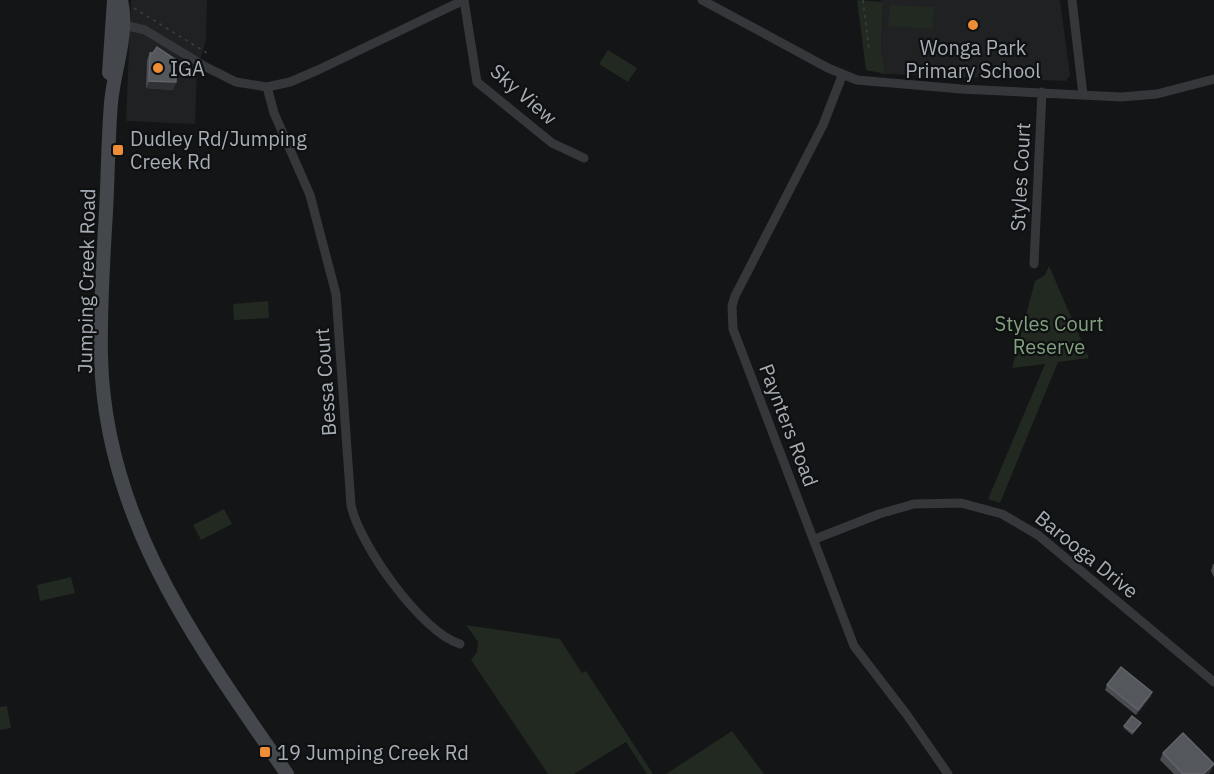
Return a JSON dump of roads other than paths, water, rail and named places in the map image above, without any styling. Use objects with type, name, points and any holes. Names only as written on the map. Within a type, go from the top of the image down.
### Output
[{"type":"main road","name":"Jumping Creek Road","points":[[114,0],[119,24]]},
{"type":"main road","name":"Jumping Creek Road","points":[[127,4],[108,66],[111,102],[101,359],[110,432],[124,492],[164,587],[286,774]]},
{"type":"street","points":[[119,24],[145,30],[206,67],[236,82],[267,87],[290,82],[318,70],[464,0]]},
{"type":"street","name":"Sky View","points":[[464,0],[477,82],[552,143],[584,158]]},
{"type":"street","points":[[702,0],[842,76],[887,84],[1142,96],[1214,79]]},
{"type":"street","points":[[1072,0],[1083,95]]},
{"type":"street","name":"Paynters Road","points":[[842,76],[823,125],[732,306],[737,341],[815,539],[854,646],[907,715],[948,774]]},
{"type":"street","name":"Bessa Court","points":[[267,87],[274,113],[310,195],[336,294],[351,505],[357,528],[405,599],[441,635],[460,644]]},
{"type":"street","name":"Styles Court","points":[[1034,264],[1042,92]]},
{"type":"street","name":"Barooga Drive","points":[[815,539],[879,514],[914,504],[962,503],[1002,514],[1038,535],[1214,682]]},
{"type":"place","name":"Wonga Park Primary School","points":[[973,25]]},
{"type":"place","name":"IGA","points":[[158,68]]},
{"type":"place","name":"Dudley Rd/Jumping Creek Rd","points":[[118,150]]},
{"type":"place","name":"19 Jumping Creek Rd","points":[[265,752]]},
{"type":"park label","name":"Styles Court Reserve","points":[[1049,334]]}]
